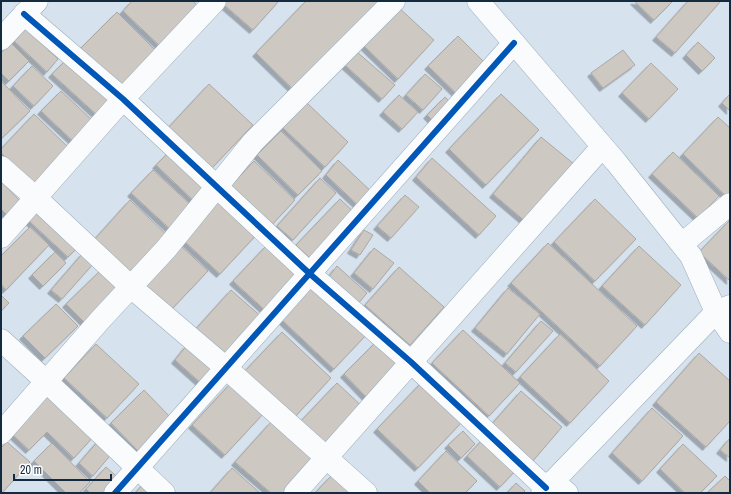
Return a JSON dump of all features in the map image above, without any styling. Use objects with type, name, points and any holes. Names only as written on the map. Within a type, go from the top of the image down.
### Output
[{"type":"street","points":[[1,237],[123,100],[215,1]]},
{"type":"street","points":[[1,433],[101,319],[166,249],[253,142],[394,1]]},
{"type":"street","points":[[478,1],[616,162],[682,244],[691,256],[723,309],[730,332]]},
{"type":"street","points":[[1,39],[31,7],[123,100],[310,274],[411,362],[552,489],[723,309]]},
{"type":"street","points":[[116,493],[514,43]]},
{"type":"street","points":[[295,493],[602,146]]},
{"type":"street","points":[[1,167],[131,288],[226,368],[366,493]]},
{"type":"street","points":[[682,244],[730,204]]},
{"type":"street","points":[[1,340],[164,493]]},
{"type":"building","points":[[132,1],[193,1],[200,8],[162,48],[123,11]]},
{"type":"building","points":[[224,1],[279,1],[253,30],[222,3]]},
{"type":"building","points":[[306,1],[391,1],[299,95],[256,53]]},
{"type":"building","points":[[634,1],[673,1],[654,20]]},
{"type":"building","points":[[688,1],[721,1],[675,53],[656,37]]},
{"type":"building","points":[[398,7],[434,40],[398,79],[363,45]]},
{"type":"building","points":[[117,12],[160,55],[124,91],[81,48]]},
{"type":"building","points":[[26,29],[58,59],[47,72],[14,41]]},
{"type":"building","points":[[458,36],[488,66],[459,96],[428,66]]},
{"type":"building","points":[[698,42],[715,58],[702,71],[686,55]]},
{"type":"building","points":[[11,43],[29,61],[9,81],[1,73],[1,53]]},
{"type":"building","points":[[623,50],[635,65],[603,88],[591,73]]},
{"type":"building","points":[[357,52],[395,85],[382,99],[345,65]]},
{"type":"building","points":[[66,60],[112,102],[98,116],[52,74]]},
{"type":"building","points":[[651,63],[678,89],[649,119],[622,93]]},
{"type":"building","points":[[32,66],[53,86],[34,106],[13,86]]},
{"type":"building","points":[[425,74],[442,89],[423,110],[406,95]]},
{"type":"building","points":[[1,81],[30,111],[1,139]]},
{"type":"building","points":[[209,84],[253,125],[211,169],[167,129]]},
{"type":"building","points":[[61,91],[94,122],[75,143],[41,111]]},
{"type":"building","points":[[501,94],[539,130],[486,185],[449,149]]},
{"type":"building","points":[[730,94],[730,111],[722,103]]},
{"type":"building","points":[[399,95],[418,112],[402,129],[383,112]]},
{"type":"building","points":[[445,97],[455,107],[437,125],[427,115]]},
{"type":"building","points":[[307,103],[348,142],[325,167],[283,128]]},
{"type":"building","points":[[34,114],[70,149],[35,185],[1,153],[1,149]]},
{"type":"building","points":[[718,117],[730,128],[730,194],[727,197],[683,154]]},
{"type":"building","points":[[281,131],[322,171],[298,195],[257,155]]},
{"type":"building","points":[[541,137],[574,164],[526,222],[493,194]]},
{"type":"building","points":[[170,151],[208,186],[194,201],[156,165]]},
{"type":"building","points":[[673,152],[719,196],[698,218],[652,174]]},
{"type":"building","points":[[432,158],[496,216],[479,235],[416,177]]},
{"type":"building","points":[[338,160],[375,195],[362,209],[326,175]]},
{"type":"building","points":[[254,161],[295,200],[269,228],[228,189]]},
{"type":"building","points":[[153,170],[192,206],[170,229],[131,193]]},
{"type":"building","points":[[320,178],[336,193],[293,240],[277,226]]},
{"type":"building","points":[[1,181],[22,203],[8,216],[1,209]]},
{"type":"building","points":[[405,195],[419,207],[391,238],[377,226]]},
{"type":"building","points":[[223,197],[260,231],[220,274],[183,240]]},
{"type":"building","points":[[340,199],[357,215],[314,262],[296,245]]},
{"type":"building","points":[[595,199],[636,239],[595,281],[554,242]]},
{"type":"building","points":[[130,200],[169,237],[132,277],[93,241]]},
{"type":"building","points":[[40,209],[79,246],[68,257],[29,221]]},
{"type":"building","points":[[729,221],[730,222],[730,281],[699,252]]},
{"type":"building","points":[[30,227],[49,245],[6,290],[1,284],[1,256]]},
{"type":"building","points":[[364,230],[373,235],[360,255],[351,250]]},
{"type":"building","points":[[548,243],[637,326],[600,366],[511,283]]},
{"type":"building","points":[[267,245],[302,276],[268,313],[233,281]]},
{"type":"building","points":[[181,246],[208,271],[170,311],[143,285]]},
{"type":"building","points":[[639,246],[681,285],[645,325],[602,286]]},
{"type":"building","points":[[374,248],[394,263],[373,289],[354,273]]},
{"type":"building","points":[[55,252],[66,263],[43,286],[32,275]]},
{"type":"building","points":[[83,253],[94,263],[62,299],[51,290]]},
{"type":"building","points":[[337,266],[367,293],[357,305],[327,279]]},
{"type":"building","points":[[399,267],[444,307],[410,345],[365,305]]},
{"type":"building","points":[[102,269],[121,288],[86,324],[66,304]]},
{"type":"building","points":[[315,284],[368,333],[334,369],[282,320]]},
{"type":"building","points":[[508,288],[540,314],[507,354],[475,328]]},
{"type":"building","points":[[231,290],[264,319],[227,361],[194,331]]},
{"type":"building","points":[[1,295],[9,303],[1,311]]},
{"type":"building","points":[[56,304],[78,326],[45,358],[23,336]]},
{"type":"building","points":[[541,321],[553,331],[516,372],[505,363]]},
{"type":"building","points":[[463,330],[520,383],[489,416],[432,363]]},
{"type":"building","points":[[282,332],[331,378],[293,419],[243,373]]},
{"type":"building","points":[[560,334],[609,381],[570,423],[520,377]]},
{"type":"building","points":[[379,339],[404,365],[369,400],[344,374]]},
{"type":"building","points":[[96,344],[139,384],[107,418],[64,378]]},
{"type":"building","points":[[187,345],[216,370],[203,385],[175,360]]},
{"type":"building","points":[[699,353],[730,381],[730,421],[706,447],[656,402]]},
{"type":"building","points":[[422,382],[463,421],[418,468],[377,429]]},
{"type":"building","points":[[231,383],[264,413],[225,455],[192,425]]},
{"type":"building","points":[[337,383],[365,409],[327,449],[299,423]]},
{"type":"building","points":[[144,390],[172,419],[139,452],[111,423]]},
{"type":"building","points":[[521,391],[562,427],[532,462],[491,425]]},
{"type":"building","points":[[50,393],[94,436],[74,458],[47,432],[29,450],[11,433]]},
{"type":"building","points":[[652,408],[683,436],[642,481],[612,453]]},
{"type":"building","points":[[271,422],[314,460],[285,493],[271,493],[235,462]]},
{"type":"building","points":[[463,431],[475,444],[461,458],[448,445]]},
{"type":"building","points":[[486,436],[519,467],[500,487],[467,456]]},
{"type":"building","points":[[730,438],[730,458],[720,450]]},
{"type":"building","points":[[99,440],[113,452],[93,476],[79,463]]},
{"type":"building","points":[[7,442],[30,462],[1,493],[1,448]]},
{"type":"building","points":[[52,443],[90,482],[79,493],[66,493],[34,461]]},
{"type":"building","points":[[683,444],[717,476],[700,493],[685,493],[660,469]]},
{"type":"building","points":[[446,451],[477,481],[465,493],[430,493],[418,481]]},
{"type":"building","points":[[106,467],[123,482],[113,493],[90,493],[86,489]]},
{"type":"building","points":[[232,468],[260,493],[210,493]]},
{"type":"building","points":[[331,476],[350,493],[315,493]]},
{"type":"building","points":[[725,476],[730,481],[730,493],[707,493]]},
{"type":"building","points":[[148,479],[162,493],[135,493]]},
{"type":"building","points":[[516,483],[525,491],[523,493],[507,493]]},
{"type":"cycle path","points":[[24,14],[123,99],[310,274],[411,362],[546,488]]},
{"type":"cycle path","points":[[115,493],[514,43]]}]
